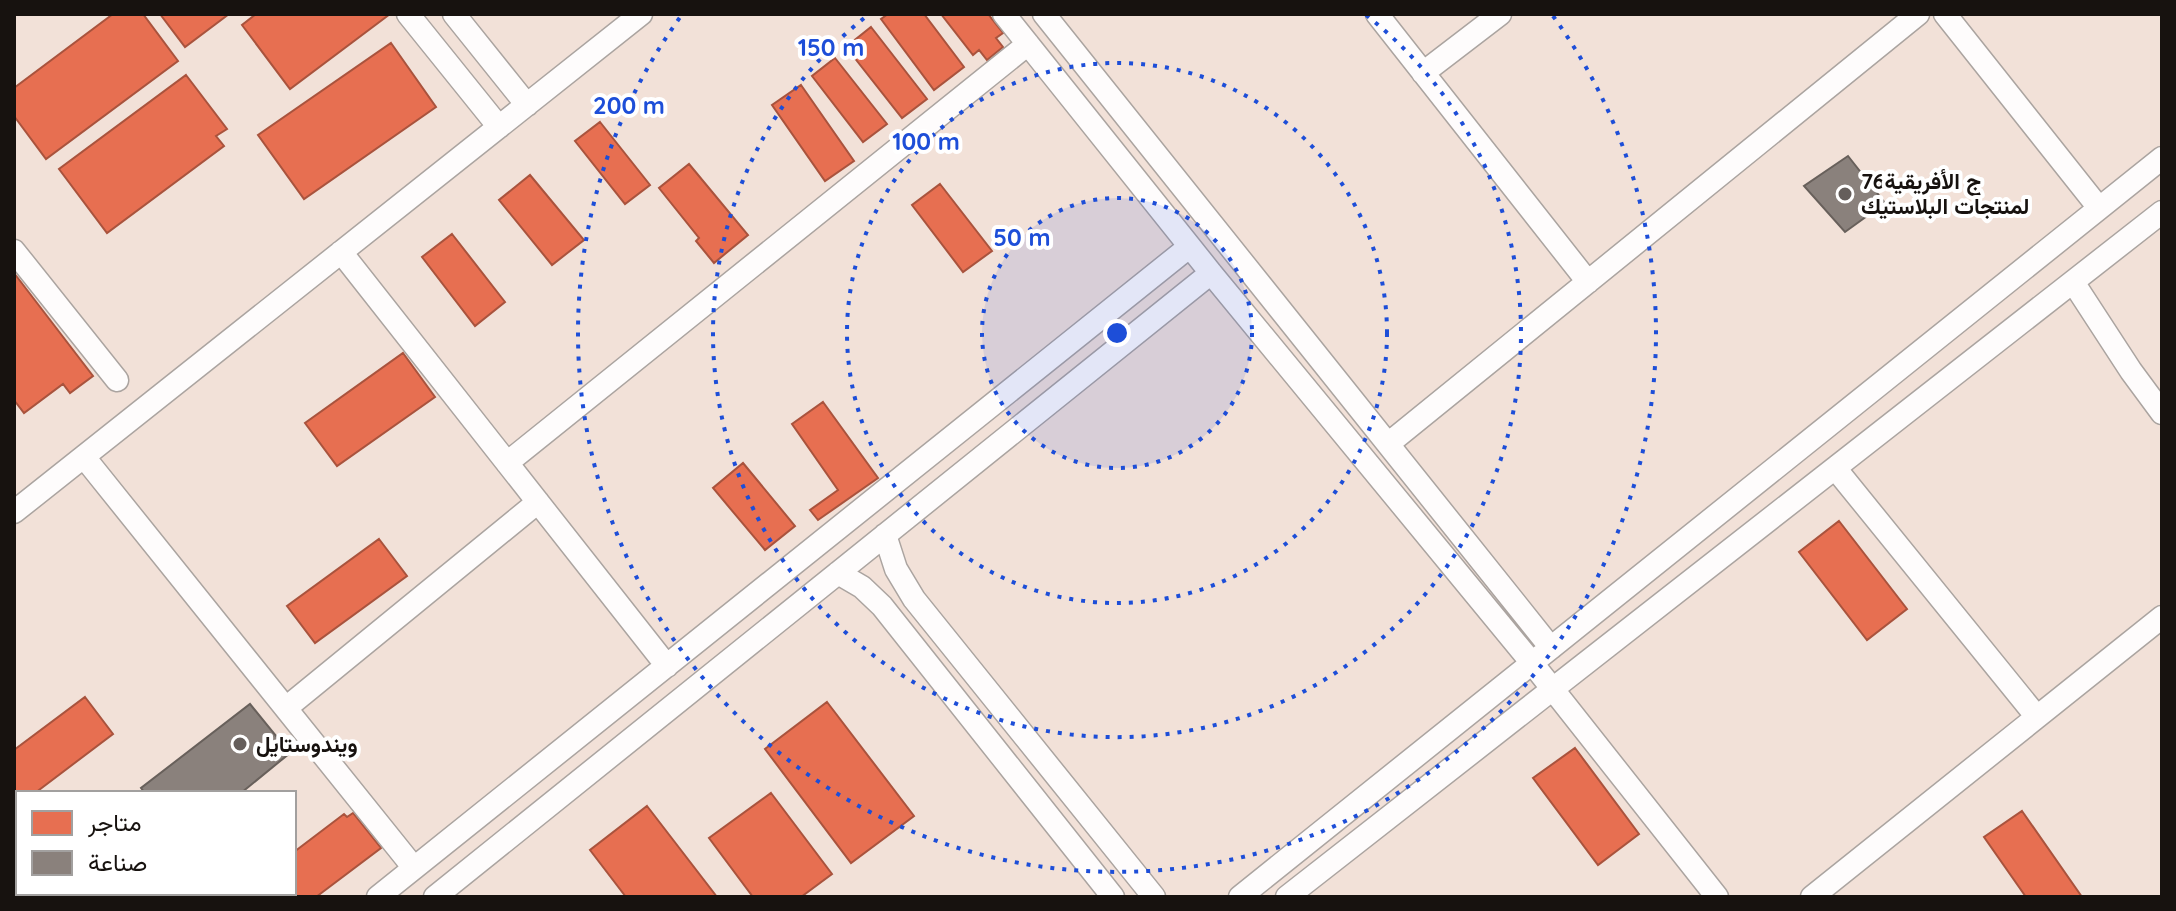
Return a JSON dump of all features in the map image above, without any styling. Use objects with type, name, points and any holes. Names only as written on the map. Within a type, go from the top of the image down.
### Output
[{"type":"lane","points":[[408,14],[499,127]]},
{"type":"lane","points":[[454,14],[527,105]]},
{"type":"lane","points":[[14,512],[641,14]]},
{"type":"lane","points":[[1004,14],[1189,247],[1553,689],[1717,897]]},
{"type":"lane","points":[[1044,14],[1551,648]]},
{"type":"lane","points":[[1377,14],[1588,282]]},
{"type":"lane","points":[[1423,73],[1500,14]]},
{"type":"lane","points":[[1388,444],[1918,14]]},
{"type":"lane","points":[[1945,14],[2099,208]]},
{"type":"lane","points":[[507,463],[1028,44]]},
{"type":"lane","points":[[1240,897],[2162,158]]},
{"type":"lane","points":[[1287,897],[2162,212]]},
{"type":"lane","points":[[378,897],[1189,247]]},
{"type":"lane","points":[[14,251],[117,380]]},
{"type":"lane","points":[[341,252],[667,666]]},
{"type":"lane","points":[[435,897],[1211,273]]},
{"type":"lane","points":[[2073,282],[2162,413]]},
{"type":"lane","points":[[84,457],[414,868]]},
{"type":"lane","points":[[1835,468],[2037,717]]},
{"type":"lane","points":[[286,708],[538,502]]},
{"type":"lane","points":[[1720,513],[1741,541]]},
{"type":"lane","points":[[885,535],[896,569],[914,599],[1154,897]]},
{"type":"lane","points":[[838,573],[862,587],[882,606],[1113,897]]},
{"type":"lane","points":[[1812,897],[2162,617]]},
{"type":"lane","points":[[541,766],[564,793]]},
{"type":"shaded area","points":[[14,14],[2162,14],[2162,897],[14,897]]},
{"type":"building: متاجر","points":[[113,14],[143,14],[178,61],[46,159],[14,116],[14,88]]},
{"type":"building: متاجر","points":[[160,14],[229,14],[185,47]]},
{"type":"building: متاجر","points":[[256,14],[390,14],[290,89],[242,25]]},
{"type":"building: متاجر","points":[[888,14],[924,14],[964,67],[934,90],[881,19]]},
{"type":"building: متاجر","points":[[941,14],[988,14],[1003,33],[996,38],[1003,47],[987,60],[979,50],[973,55]]},
{"type":"building: متاجر","points":[[871,27],[927,99],[902,118],[846,47]]},
{"type":"building: متاجر","points":[[391,43],[436,107],[304,199],[258,135]]},
{"type":"building: متاجر","points":[[835,58],[887,124],[863,142],[812,76]]},
{"type":"building: متاجر","points":[[186,75],[227,129],[216,136],[224,146],[107,233],[59,169]]},
{"type":"building: متاجر","points":[[801,85],[854,161],[825,181],[772,105]]},
{"type":"building: متاجر","points":[[600,122],[650,185],[625,204],[575,141]]},
{"type":"building: متاجر","points":[[689,164],[748,235],[714,263],[696,241],[699,238],[659,188]]},
{"type":"building: متاجر","points":[[530,175],[584,240],[552,265],[499,200]]},
{"type":"building: متاجر","points":[[940,184],[992,251],[963,272],[912,205]]},
{"type":"building: متاجر","points":[[452,234],[505,302],[475,326],[422,257]]},
{"type":"building: متاجر","points":[[14,273],[93,376],[70,393],[63,384],[24,413],[14,400]]},
{"type":"building: متاجر","points":[[403,353],[435,397],[337,466],[305,423]]},
{"type":"building: متاجر","points":[[823,402],[878,478],[818,520],[810,510],[838,490],[792,424]]},
{"type":"building: متاجر","points":[[743,463],[795,526],[765,550],[713,488]]},
{"type":"building: متاجر","points":[[1839,521],[1907,609],[1867,640],[1799,552]]},
{"type":"building: متاجر","points":[[379,539],[407,576],[315,643],[287,606]]},
{"type":"building: متاجر","points":[[85,697],[113,734],[38,791],[16,791],[16,805],[14,750]]},
{"type":"building: متاجر","points":[[827,702],[914,816],[851,863],[765,749]]},
{"type":"building: متاجر","points":[[1575,748],[1639,834],[1598,865],[1533,778]]},
{"type":"building: متاجر","points":[[771,793],[832,874],[801,897],[753,897],[709,838]]},
{"type":"building: متاجر","points":[[647,806],[717,897],[626,897],[590,850]]},
{"type":"building: متاجر","points":[[2022,811],[2082,897],[2026,897],[1984,837]]},
{"type":"building: متاجر","points":[[353,813],[381,848],[316,897],[262,897],[260,895],[296,895],[296,850],[344,814],[347,817]]},
{"type":"building: متاجر","points":[[140,895],[214,895],[211,897],[138,897]]},
{"type":"building: صناعة","name":"76ج الأفريقية لمنتجات البلاستيك","points":[[1848,156],[1885,203],[1845,232],[1804,186]]},
{"type":"building: صناعة","name":"ويندوستايل","points":[[250,704],[290,753],[243,791],[143,791],[141,788]]},
{"type":"place","name":"76ج الأفريقية لمنتجات البلاستيك","points":[[1845,194]]},
{"type":"place","name":"ويندوستايل","points":[[240,744]]}]
